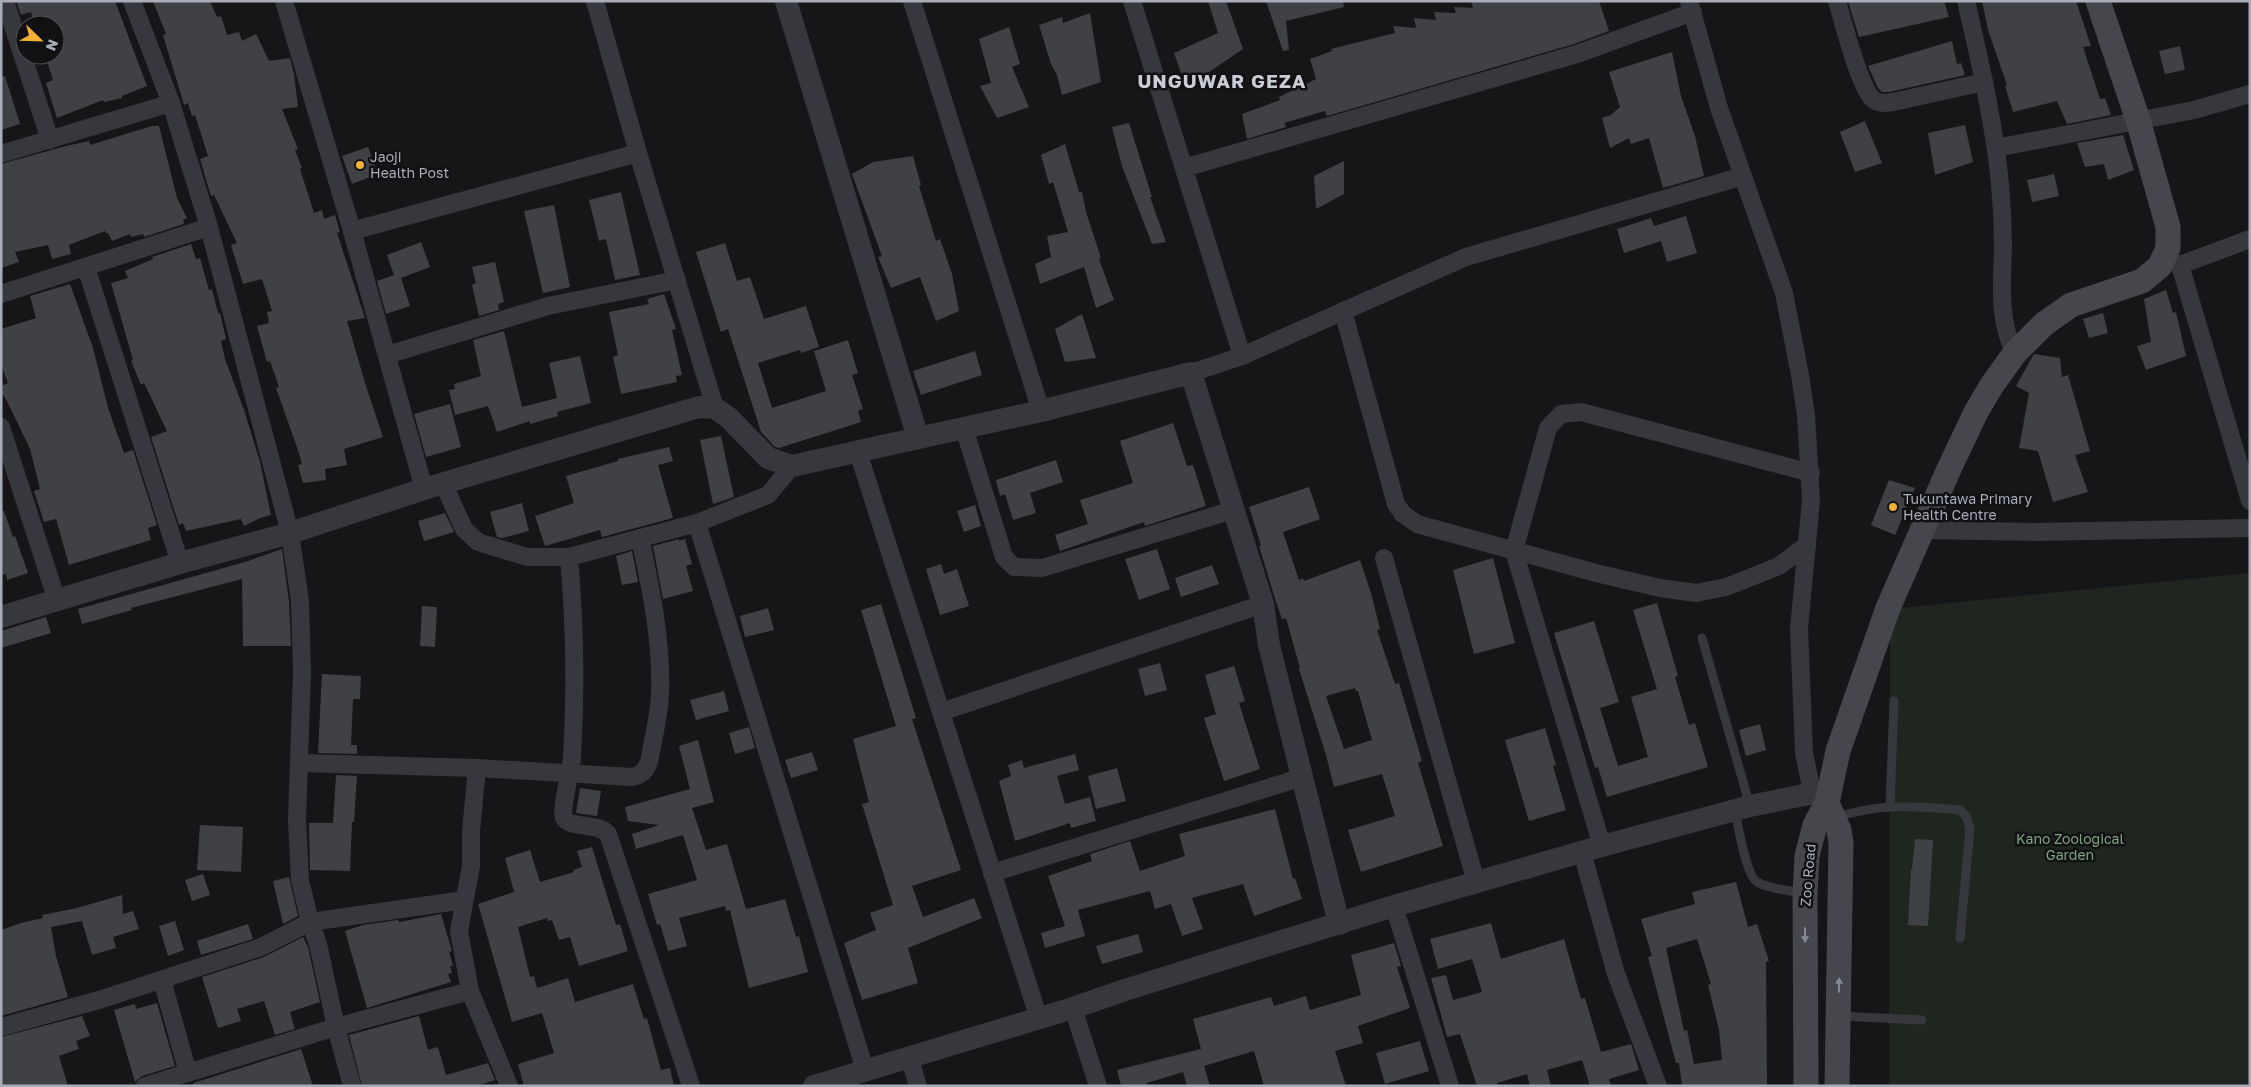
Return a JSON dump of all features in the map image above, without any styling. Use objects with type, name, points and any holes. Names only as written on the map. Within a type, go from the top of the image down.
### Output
[{"type":"main road","points":[[1837,1086],[1841,844],[1826,801],[1838,751],[1888,608],[1976,412],[1992,385],[2015,353],[2044,324],[2071,305],[2142,281],[2156,270],[2172,262],[2168,248],[2168,227],[2138,120],[2098,1]]},
{"type":"main road","name":"Zoo Road","points":[[1806,1086],[1805,894],[1810,841],[1826,801]]},
{"type":"street","points":[[5,1],[50,140]]},
{"type":"street","points":[[132,1],[171,103],[209,227],[290,533],[300,600],[302,672],[297,820],[300,880],[310,922],[318,944],[336,1027],[352,1086]]},
{"type":"street","points":[[284,1],[387,355],[434,486],[464,529],[478,542],[526,557],[569,557],[697,523],[768,495],[792,466]]},
{"type":"street","points":[[595,1],[638,152],[716,408],[768,458],[792,466],[1041,411],[1191,373],[1242,356],[1466,257],[1743,176]]},
{"type":"street","points":[[786,1],[918,438]]},
{"type":"street","points":[[912,1],[1041,411]]},
{"type":"street","points":[[1133,1],[1242,356]]},
{"type":"street","points":[[1837,1],[1864,87],[1876,101],[1884,103],[1894,102],[1984,82]]},
{"type":"street","points":[[1966,1],[1996,148],[2002,227],[2003,307],[2008,340],[2015,353]]},
{"type":"street","points":[[814,1086],[865,1070],[910,1059],[1039,1019],[1125,990],[1394,906],[1592,849],[1742,808],[1826,801],[1804,753],[1799,629],[1811,508],[1811,473],[1806,415],[1784,293],[1719,108],[1691,7],[1577,54],[1184,168]]},
{"type":"street","points":[[1996,148],[2194,110],[2250,94]]},
{"type":"street","points":[[1,154],[171,103]]},
{"type":"street","points":[[352,231],[638,152]]},
{"type":"street","points":[[1,294],[209,227]]},
{"type":"street","points":[[2250,239],[2172,262],[2247,474],[2250,501]]},
{"type":"street","points":[[86,267],[180,563]]},
{"type":"street","points":[[387,355],[548,306],[677,280]]},
{"type":"street","points":[[1343,311],[1400,510],[1410,520],[1424,527],[1514,551],[1660,588],[1696,593],[1726,587],[1779,566],[1807,545]]},
{"type":"street","points":[[1191,373],[1263,604],[1269,645],[1304,777],[1339,924]]},
{"type":"street","points":[[1,617],[180,563],[290,533],[434,486],[699,407],[716,408]]},
{"type":"street","points":[[1658,1086],[1616,974],[1592,849],[1514,551],[1548,428],[1561,414],[1581,412],[1811,473]]},
{"type":"street","points":[[1,427],[56,601]]},
{"type":"street","points":[[964,428],[1004,557],[1014,567],[1042,568],[1233,510]]},
{"type":"street","points":[[858,452],[1039,1019]]},
{"type":"street","points":[[697,523],[865,1070]]},
{"type":"street","points":[[1922,530],[2034,532],[2250,528]]},
{"type":"street","points":[[300,763],[477,768],[632,777],[645,771],[649,762],[660,696],[660,661],[656,623],[640,538]]},
{"type":"street","points":[[569,557],[573,606],[575,703],[570,773],[562,812],[568,822],[604,829],[608,834],[691,1086]]},
{"type":"street","points":[[1384,558],[1476,882]]},
{"type":"street","points":[[941,712],[1263,604]]},
{"type":"street","points":[[477,768],[471,866],[459,931],[470,991],[509,1086]]},
{"type":"street","points":[[992,873],[1304,777]]},
{"type":"street","points":[[1,1027],[98,1000],[261,947],[310,922],[464,900]]},
{"type":"street","points":[[1394,906],[1445,1085]]},
{"type":"street","points":[[162,980],[188,1072]]},
{"type":"street","points":[[145,1086],[336,1027],[470,991]]},
{"type":"street","points":[[1073,1008],[1098,1086]]},
{"type":"street","points":[[910,1059],[918,1086]]},
{"type":"lane","points":[[1702,638],[1742,808],[1750,871],[1754,880],[1765,885],[1805,894]]},
{"type":"lane","points":[[1890,806],[1894,701]]},
{"type":"lane","points":[[1826,801],[1865,809],[1910,805],[1960,810],[1966,816],[1970,828],[1960,938]]},
{"type":"lane","points":[[1839,1016],[1922,1020]]},
{"type":"green space","name":"Kano Zoological Garden","points":[[2250,573],[2250,1086],[1889,1086],[1890,609]]},
{"type":"building","points":[[16,1],[115,1],[147,86],[122,96],[122,98],[104,102],[103,100],[57,118],[46,83],[53,80],[48,65],[65,65],[65,15],[32,15],[31,12],[21,15]]},
{"type":"building","points":[[153,1],[210,1],[217,17],[221,16],[227,35],[239,32],[242,41],[256,34],[269,61],[290,58],[298,107],[282,109],[298,149],[295,150],[302,168],[300,169],[314,213],[322,210],[324,219],[335,215],[340,232],[337,233],[365,318],[347,321],[383,437],[344,449],[347,465],[325,469],[326,480],[303,483],[298,465],[302,464],[298,450],[276,388],[279,387],[270,361],[267,362],[257,326],[269,323],[267,312],[272,311],[262,279],[243,284],[231,245],[237,243],[214,195],[211,196],[200,159],[208,156],[195,115],[192,116],[188,103],[184,105],[163,35],[166,34]]},
{"type":"building","points":[[1208,1],[1226,1],[1243,49],[1206,74],[1184,81],[1174,53],[1218,33]]},
{"type":"building","points":[[1266,1],[1343,1],[1344,7],[1286,21],[1289,50],[1283,51]]},
{"type":"building","points":[[1471,1],[1599,1],[1609,31],[1574,44],[1327,116],[1325,111],[1284,123],[1286,127],[1247,139],[1242,114],[1280,100],[1279,97],[1316,79],[1310,59],[1332,51],[1331,49],[1395,33],[1393,26],[1416,28],[1414,18],[1436,20],[1434,12],[1456,13],[1454,7],[1473,8]]},
{"type":"building","points":[[1848,1],[1944,1],[1949,17],[1859,37]]},
{"type":"building","points":[[1982,1],[2076,1],[2091,46],[2083,47],[2100,99],[2105,98],[2111,115],[2067,124],[2057,101],[2013,112],[2005,86],[2007,85],[1988,30]]},
{"type":"building","points":[[1090,13],[1101,82],[1062,95],[1039,25],[1062,17],[1063,23]]},
{"type":"building","points":[[1009,27],[1020,64],[1012,67],[1029,107],[997,118],[980,86],[991,83],[979,39]]},
{"type":"building","points":[[1952,41],[1957,64],[1961,63],[1965,75],[1889,92],[1882,92],[1878,88],[1868,66]]},
{"type":"building","points":[[2180,46],[2185,70],[2165,74],[2159,51]]},
{"type":"building","points":[[1672,52],[1681,96],[1695,136],[1704,176],[1663,188],[1649,138],[1631,144],[1629,138],[1610,148],[1602,118],[1611,115],[1620,107],[1609,72]]},
{"type":"building","points":[[5,76],[20,124],[1,130],[1,77]]},
{"type":"building","points":[[1865,121],[1882,163],[1855,172],[1840,132]]},
{"type":"building","points":[[1129,123],[1152,197],[1150,197],[1166,242],[1152,244],[1122,166],[1112,127]]},
{"type":"building","points":[[1965,125],[1973,162],[1935,175],[1928,133]]},
{"type":"building","points":[[152,126],[159,126],[177,198],[187,218],[183,220],[184,224],[144,237],[143,234],[131,237],[130,234],[112,241],[105,231],[69,245],[71,254],[52,259],[48,245],[15,252],[19,262],[1,268],[1,164],[89,141],[90,145]]},
{"type":"building","points":[[2123,135],[2134,170],[2108,180],[2104,164],[2085,167],[2077,143]]},
{"type":"building","points":[[1065,144],[1079,192],[1082,192],[1086,212],[1101,258],[1099,259],[1114,300],[1096,308],[1084,267],[1040,284],[1035,264],[1051,257],[1047,236],[1068,232],[1053,182],[1049,184],[1041,155]]},
{"type":"building","name":"Jaoji Health Post","points":[[368,147],[378,174],[352,184],[342,156]]},
{"type":"building","points":[[913,156],[921,185],[919,186],[936,241],[940,239],[952,274],[959,311],[936,321],[920,277],[891,288],[878,257],[882,256],[852,174],[873,162]]},
{"type":"building","points":[[1344,161],[1344,194],[1316,209],[1314,176]]},
{"type":"building","points":[[2054,174],[2059,196],[2032,202],[2027,180]]},
{"type":"building","points":[[621,192],[640,275],[615,280],[606,239],[599,241],[589,200]]},
{"type":"building","points":[[554,205],[570,287],[543,293],[524,211]]},
{"type":"building","points":[[1686,216],[1697,253],[1667,262],[1661,241],[1624,253],[1617,229],[1651,218],[1654,226]]},
{"type":"building","points":[[421,242],[430,267],[401,278],[410,306],[386,314],[377,281],[394,275],[387,255]]},
{"type":"building","points":[[725,243],[737,281],[750,277],[764,319],[806,306],[819,347],[801,353],[800,350],[758,363],[772,408],[826,391],[814,351],[848,340],[858,373],[852,375],[863,409],[858,411],[861,422],[779,448],[775,447],[761,432],[728,329],[721,332],[696,252]]},
{"type":"building","points":[[191,244],[196,259],[200,258],[209,290],[212,289],[218,313],[220,313],[226,339],[221,341],[225,359],[244,410],[260,462],[271,515],[244,526],[241,519],[186,531],[183,523],[179,525],[151,437],[167,431],[144,383],[141,385],[131,361],[133,360],[111,283],[128,278],[125,271],[153,259],[152,257]]},
{"type":"building","points":[[495,262],[504,302],[498,304],[499,310],[479,316],[472,285],[476,283],[472,267]]},
{"type":"building","points":[[70,284],[93,348],[108,408],[124,453],[133,450],[157,525],[148,528],[151,540],[69,565],[56,519],[44,522],[34,491],[40,489],[30,449],[1,392],[1,386],[8,383],[1,365],[1,329],[36,318],[30,296]]},
{"type":"building","points":[[2166,290],[2173,313],[2176,312],[2186,356],[2146,370],[2137,346],[2151,342],[2144,299]]},
{"type":"building","points":[[664,294],[676,329],[672,330],[682,375],[676,376],[677,382],[621,394],[613,357],[618,355],[609,312],[649,304],[647,299]]},
{"type":"building","points":[[2103,313],[2108,333],[2089,338],[2083,319]]},
{"type":"building","points":[[1082,314],[1096,358],[1065,362],[1055,329]]},
{"type":"building","points":[[504,331],[522,407],[557,398],[549,363],[580,356],[591,403],[557,412],[558,416],[530,424],[530,421],[497,432],[488,406],[455,415],[449,390],[455,389],[454,384],[481,376],[473,340]]},
{"type":"building","points":[[975,351],[982,375],[921,395],[913,371]]},
{"type":"building","points":[[2034,354],[2060,358],[2062,377],[2068,375],[2090,451],[2075,455],[2088,492],[2053,502],[2038,451],[2019,448],[2029,393],[2016,386]]},
{"type":"building","points":[[450,404],[461,447],[426,457],[414,414]]},
{"type":"building","points":[[1173,423],[1187,466],[1193,465],[1206,506],[1145,526],[1144,522],[1060,551],[1055,535],[1088,524],[1080,500],[1133,483],[1120,441]]},
{"type":"building","points":[[721,436],[734,497],[713,504],[700,440]]},
{"type":"building","points":[[669,447],[673,461],[658,465],[673,518],[602,537],[600,530],[545,546],[535,516],[574,503],[566,476],[618,461],[618,459]]},
{"type":"building","points":[[1056,460],[1063,482],[1030,493],[1036,513],[1013,520],[1005,494],[1000,496],[996,480]]},
{"type":"building","name":"Tukuntawa Primary Health Centre","points":[[1889,480],[1915,488],[1895,535],[1871,525]]},
{"type":"building","points":[[1309,487],[1320,519],[1283,532],[1299,580],[1303,578],[1304,581],[1360,560],[1380,629],[1377,630],[1395,684],[1399,683],[1422,761],[1418,763],[1443,846],[1361,872],[1348,830],[1395,816],[1382,774],[1334,787],[1286,618],[1282,619],[1276,602],[1249,507]],"holes":[[[1355,688],[1358,691],[1372,740],[1344,749],[1326,696]]]},
{"type":"building","points":[[522,503],[529,531],[502,538],[497,537],[490,512]]},
{"type":"building","points":[[975,505],[981,526],[964,532],[957,511]]},
{"type":"building","points":[[1,511],[4,511],[13,537],[15,536],[28,573],[7,580],[6,574],[1,575]]},
{"type":"building","points":[[445,513],[454,532],[424,541],[418,521]]},
{"type":"building","points":[[679,539],[679,541],[685,539],[692,564],[686,566],[693,591],[663,599],[653,546]]},
{"type":"building","points":[[282,549],[289,602],[291,646],[243,646],[242,579],[131,608],[132,610],[82,624],[78,609],[245,562]]},
{"type":"building","points":[[1157,549],[1170,589],[1139,600],[1125,559]]},
{"type":"building","points":[[632,551],[638,582],[622,585],[616,556]]},
{"type":"building","points":[[1493,558],[1515,643],[1474,654],[1453,570]]},
{"type":"building","points":[[941,564],[944,574],[957,569],[969,606],[940,615],[926,569]]},
{"type":"building","points":[[1212,565],[1219,584],[1181,597],[1175,578]]},
{"type":"building","points":[[1657,603],[1678,676],[1675,677],[1689,725],[1695,723],[1708,767],[1607,797],[1598,767],[1595,768],[1554,633],[1594,621],[1619,702],[1600,708],[1618,766],[1648,757],[1631,697],[1657,689],[1633,610]]},
{"type":"building","points":[[881,604],[916,718],[912,719],[961,870],[912,886],[923,917],[974,898],[982,918],[908,948],[918,983],[862,1000],[844,943],[876,930],[870,913],[893,905],[862,804],[869,802],[853,739],[896,726],[861,610]]},
{"type":"building","points":[[422,606],[437,607],[435,647],[420,646]]},
{"type":"building","points":[[768,608],[774,630],[745,637],[740,616]]},
{"type":"building","points":[[46,617],[51,633],[1,648],[1,631]]},
{"type":"building","points":[[1160,663],[1167,690],[1145,696],[1138,669]]},
{"type":"building","points":[[1234,666],[1245,701],[1239,703],[1260,769],[1224,781],[1204,718],[1216,714],[1205,675]]},
{"type":"building","points":[[322,674],[361,676],[360,699],[353,699],[351,745],[357,745],[357,754],[318,753]]},
{"type":"building","points":[[724,691],[729,711],[696,720],[690,700]]},
{"type":"building","points":[[1760,724],[1766,750],[1746,756],[1739,730]]},
{"type":"building","points":[[749,727],[755,748],[735,754],[729,733]]},
{"type":"building","points":[[1545,728],[1556,765],[1553,766],[1566,810],[1529,821],[1505,740]]},
{"type":"building","points":[[698,740],[714,802],[692,808],[706,850],[727,844],[746,909],[785,899],[796,937],[799,936],[808,972],[749,988],[730,910],[726,911],[725,906],[679,918],[687,946],[668,951],[660,924],[657,925],[648,894],[697,880],[683,835],[636,849],[632,834],[659,825],[628,821],[625,807],[690,789],[679,746]]},
{"type":"building","points":[[812,752],[818,770],[791,778],[785,760]]},
{"type":"building","points":[[1075,754],[1079,770],[1057,776],[1065,804],[1090,797],[1096,821],[1071,828],[1070,823],[1015,841],[999,781],[1011,776],[1008,765],[1022,760],[1024,768]]},
{"type":"building","points":[[1117,768],[1126,801],[1096,809],[1088,776]]},
{"type":"building","points":[[336,775],[357,776],[354,822],[352,822],[350,871],[310,870],[309,823],[333,823]]},
{"type":"building","points":[[580,788],[601,791],[597,816],[576,813]]},
{"type":"building","points":[[1275,809],[1293,879],[1295,878],[1302,899],[1254,916],[1243,884],[1192,898],[1203,929],[1182,936],[1171,904],[1155,909],[1150,891],[1078,910],[1085,936],[1045,948],[1041,933],[1065,926],[1048,876],[1092,861],[1090,854],[1130,841],[1140,871],[1185,856],[1179,834]]},
{"type":"building","points":[[200,825],[243,827],[241,872],[197,870]]},
{"type":"building","points":[[1915,839],[1933,840],[1928,926],[1908,925],[1911,869]]},
{"type":"building","points":[[592,847],[616,925],[620,924],[628,951],[579,966],[570,937],[559,940],[552,920],[548,921],[547,918],[518,927],[530,977],[534,976],[537,988],[568,978],[575,1002],[633,984],[644,1019],[647,1018],[661,1070],[670,1068],[674,1086],[524,1086],[518,1064],[554,1053],[542,1013],[512,1022],[478,904],[514,892],[505,858],[530,850],[540,882],[574,872],[573,870],[582,867],[577,851]]},
{"type":"building","points":[[203,874],[210,895],[192,901],[185,880]]},
{"type":"building","points":[[289,877],[298,916],[283,924],[273,881]]},
{"type":"building","points":[[1736,882],[1748,927],[1757,924],[1769,961],[1766,962],[1767,1086],[1682,1086],[1679,1063],[1676,1063],[1648,957],[1652,956],[1641,919],[1695,904],[1692,892]],"holes":[[[1697,939],[1711,984],[1708,985],[1719,1030],[1722,1060],[1694,1064],[1687,1030],[1684,1031],[1666,948]]]},
{"type":"building","points":[[122,895],[123,914],[133,911],[139,929],[113,937],[116,948],[92,955],[82,921],[51,927],[56,956],[68,997],[1,1016],[1,930],[43,918],[42,915],[77,908]]},
{"type":"building","points":[[441,914],[452,951],[449,952],[453,966],[450,966],[452,973],[448,974],[451,982],[367,1008],[345,931],[363,925],[398,920],[399,922]]},
{"type":"building","points":[[175,921],[184,950],[168,956],[159,926]]},
{"type":"building","points":[[1491,923],[1501,959],[1564,939],[1581,999],[1585,998],[1601,1052],[1631,1044],[1639,1070],[1609,1079],[1611,1086],[1590,1086],[1582,1060],[1547,1070],[1551,1086],[1530,1086],[1527,1074],[1497,1083],[1498,1086],[1477,1086],[1460,1034],[1447,1037],[1431,978],[1446,975],[1453,1000],[1482,992],[1472,959],[1438,969],[1430,939]]},
{"type":"building","points":[[248,924],[253,939],[201,955],[197,941]]},
{"type":"building","points":[[1138,934],[1143,952],[1102,964],[1096,946]]},
{"type":"building","points":[[303,937],[308,947],[320,1002],[290,1012],[295,1029],[275,1035],[264,1001],[237,1009],[241,1021],[218,1028],[202,977],[264,957]]},
{"type":"building","points":[[1394,943],[1401,966],[1397,967],[1410,1008],[1358,1026],[1363,1043],[1335,1051],[1346,1086],[1264,1086],[1254,1051],[1204,1066],[1210,1086],[1187,1086],[1183,1072],[1147,1083],[1148,1086],[1121,1086],[1117,1070],[1201,1049],[1193,1019],[1271,997],[1274,1006],[1306,996],[1310,1010],[1361,995],[1351,955]]},
{"type":"building","points":[[157,1003],[175,1066],[142,1076],[135,1082],[114,1010],[135,1004],[136,1009]]},
{"type":"building","points":[[82,1016],[90,1036],[76,1041],[79,1049],[59,1056],[68,1086],[1,1086],[1,1037]]},
{"type":"building","points":[[419,1016],[428,1050],[438,1047],[446,1075],[488,1063],[495,1080],[477,1086],[362,1086],[349,1035]]},
{"type":"building","points":[[1420,1041],[1429,1071],[1385,1084],[1376,1053]]},
{"type":"building","points":[[301,1049],[313,1086],[193,1086],[193,1083]]},
{"type":"place","name":"Jaoji Health Post","points":[[360,165]]},
{"type":"place","name":"Tukuntawa Primary Health Centre","points":[[1893,507]]},
{"type":"district","name":"UNGUWAR GEZA","points":[[1222,81]]}]
